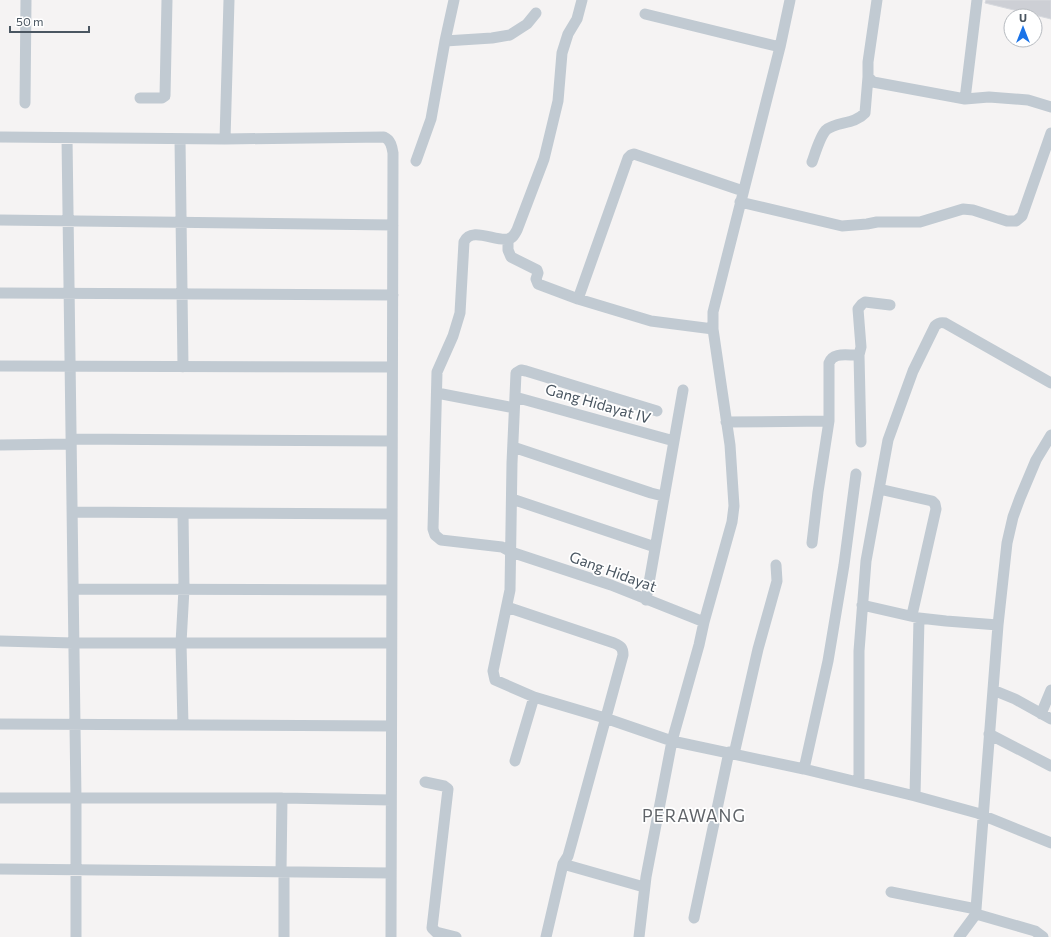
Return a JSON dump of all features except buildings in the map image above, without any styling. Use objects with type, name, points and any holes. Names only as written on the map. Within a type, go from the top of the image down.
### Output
[{"type":"street","points":[[25,103],[26,0]]},
{"type":"street","points":[[140,98],[162,98],[165,96],[167,0]]},
{"type":"street","points":[[225,139],[230,0]]},
{"type":"street","points":[[416,161],[431,119],[454,0]]},
{"type":"street","points":[[437,393],[437,372],[453,336],[460,313],[464,242],[469,236],[476,234],[508,239],[513,237],[517,230],[544,159],[558,101],[562,53],[568,34],[577,19],[582,0]]},
{"type":"street","points":[[639,937],[644,887],[672,741],[732,522],[734,506],[730,445],[713,329],[713,312],[780,47],[790,0]]},
{"type":"street","points":[[812,162],[824,132],[830,128],[856,120],[865,113],[868,62],[877,0]]},
{"type":"street","points":[[965,99],[977,0]]},
{"type":"street","points":[[445,41],[492,38],[510,35],[527,24],[536,13]]},
{"type":"street","points":[[645,14],[780,47]]},
{"type":"street","points":[[868,77],[873,82],[965,99],[989,97],[1028,100],[1051,107]]},
{"type":"street","points":[[578,299],[628,158],[631,155],[634,154],[742,196],[842,226],[877,222],[920,222],[963,209],[973,210],[1007,221],[1016,221],[1022,216],[1051,132]]},
{"type":"street","points":[[0,137],[180,139],[384,137],[387,138],[392,146],[391,937]]},
{"type":"street","points":[[67,138],[76,799],[76,937]]},
{"type":"street","points":[[180,139],[183,367]]},
{"type":"street","points":[[0,220],[393,225]]},
{"type":"street","points":[[508,239],[508,250],[511,257],[537,270],[538,273],[536,279],[538,284],[578,299],[651,321],[713,329]]},
{"type":"street","points":[[0,293],[393,295]]},
{"type":"street","points":[[861,442],[859,355],[861,347],[858,309],[865,302],[890,305]]},
{"type":"street","points":[[859,782],[859,651],[866,561],[888,440],[913,371],[935,326],[937,324],[945,324],[1051,383]]},
{"type":"street","points":[[812,543],[829,421],[830,359],[836,355],[859,355]]},
{"type":"street","points":[[0,366],[392,367]]},
{"type":"street","points":[[657,411],[521,370],[517,371],[513,447],[510,590],[493,671],[496,682],[534,697],[605,718],[672,741],[804,769],[915,796],[982,816],[1051,842]]},
{"type":"street","points":[[646,600],[663,496],[683,390]]},
{"type":"street","name":"Gang Hidayat IV","points":[[437,393],[515,402],[674,441]]},
{"type":"street","name":"Gang Hidayat","points":[[437,393],[433,529],[435,535],[441,540],[502,547],[511,552],[611,585],[704,622]]},
{"type":"street","points":[[726,422],[829,421]]},
{"type":"street","points":[[959,937],[976,911],[982,816],[998,625],[1007,543],[1013,516],[1036,460],[1047,453],[1051,435]]},
{"type":"street","points":[[0,445],[71,442],[392,441]]},
{"type":"street","points":[[513,447],[663,496]]},
{"type":"street","points":[[804,769],[828,661],[844,565],[856,474]]},
{"type":"street","points":[[879,489],[932,501],[935,504],[936,509],[916,616],[915,796]]},
{"type":"street","points":[[512,499],[655,547]]},
{"type":"street","points":[[72,512],[392,514]]},
{"type":"street","points":[[182,725],[181,643],[184,589],[183,513]]},
{"type":"street","points":[[694,918],[732,753],[776,582],[776,565]]},
{"type":"street","points":[[73,589],[391,590]]},
{"type":"street","points":[[862,605],[946,621],[998,625]]},
{"type":"street","points":[[507,607],[621,646],[623,649],[623,655],[570,850],[563,864],[546,937]]},
{"type":"street","points":[[0,641],[73,643],[391,643]]},
{"type":"street","points":[[993,690],[1015,699],[1046,716],[1051,690]]},
{"type":"street","points":[[515,761],[534,697]]},
{"type":"street","points":[[0,724],[391,726]]},
{"type":"street","points":[[989,734],[1051,766]]},
{"type":"street","points":[[425,782],[444,786],[448,789],[432,928],[436,932],[456,937]]},
{"type":"street","points":[[0,798],[282,798],[391,800]]},
{"type":"street","points":[[282,798],[284,937]]},
{"type":"street","points":[[563,864],[644,887]]},
{"type":"street","points":[[0,870],[391,873]]},
{"type":"street","points":[[891,892],[976,911],[1035,931],[1043,937]]},
{"type":"district","name":"PERAWANG","points":[[694,816]]}]
